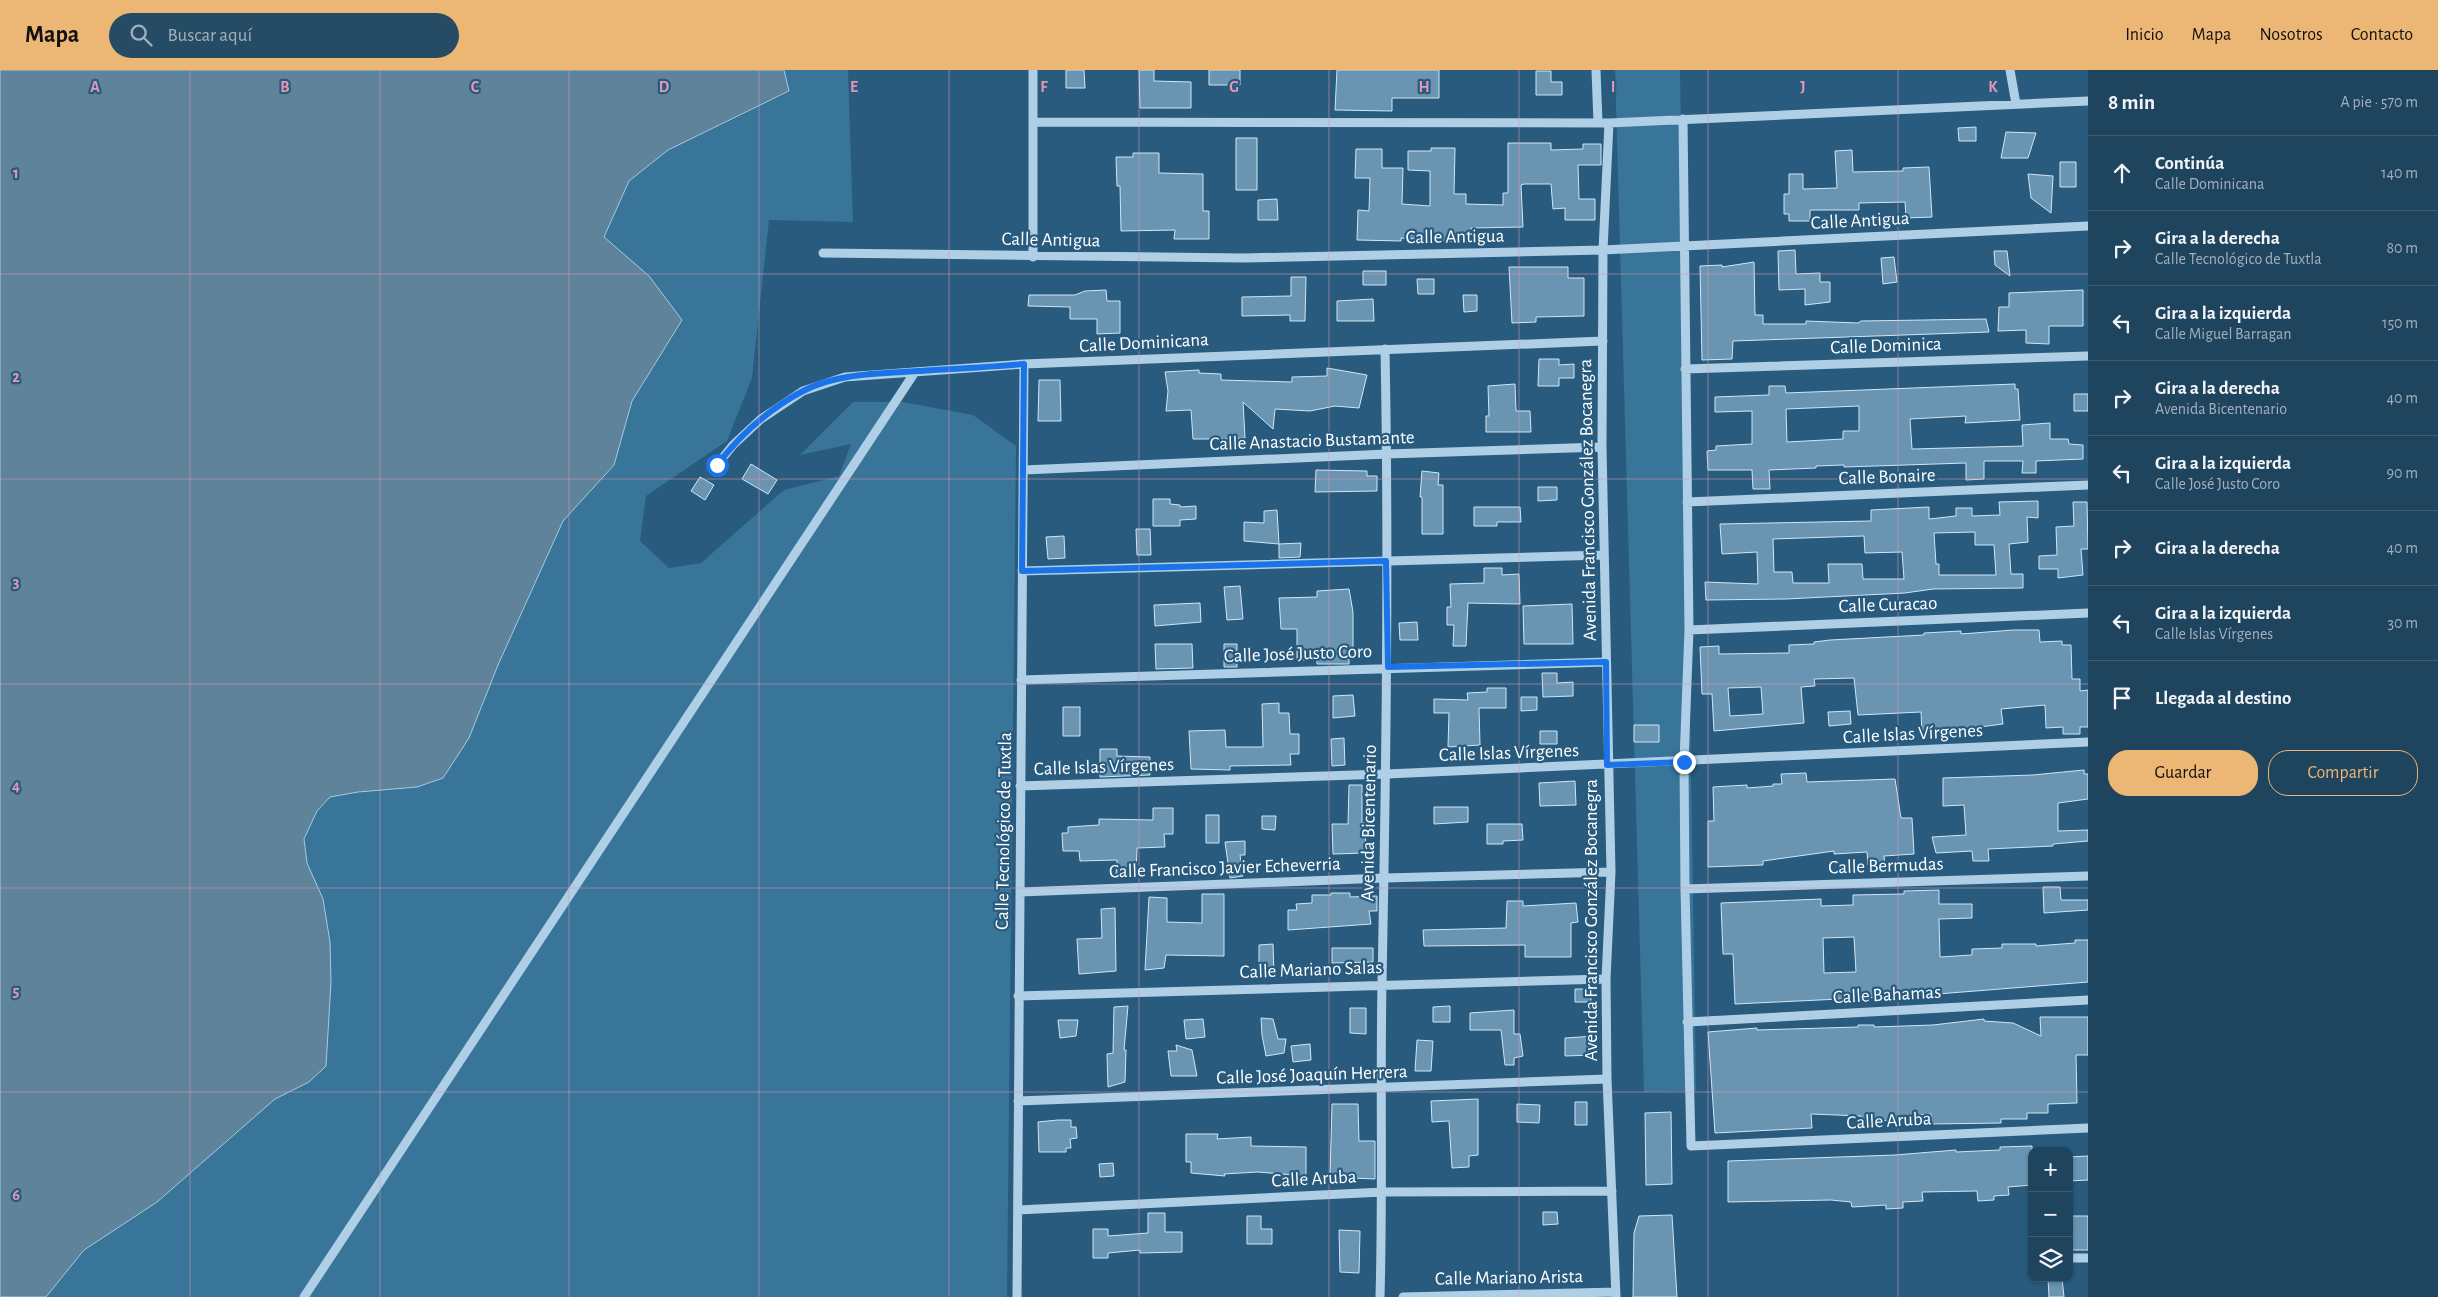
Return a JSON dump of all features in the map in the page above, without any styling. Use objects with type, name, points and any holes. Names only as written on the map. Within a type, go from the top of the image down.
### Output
[{"type":"street","points":[[1033,70],[1033,257]]},
{"type":"street","points":[[1596,70],[1598,123]]},
{"type":"street","points":[[2010,70],[2016,104]]},
{"type":"street","points":[[1034,122],[1609,123],[2088,101]]},
{"type":"street","points":[[1683,119],[1689,630],[1684,762],[1687,1022]]},
{"type":"street","name":"Avenida Francisco González Bocanegra","points":[[1609,123],[1603,250],[1602,447],[1607,765],[1611,872],[1606,979],[1607,1079],[1616,1294]]},
{"type":"street","name":"Calle Antigua","points":[[823,252],[1033,257],[1244,258],[1603,250],[2088,226]]},
{"type":"street","name":"Calle Dominicana","points":[[717,465],[733,445],[761,418],[804,391],[845,377],[1024,364],[1603,341]]},
{"type":"street","name":"Avenida Bicentenario","points":[[1380,1297],[1383,1192],[1382,984],[1388,667],[1385,349]]},
{"type":"street","name":"Calle Dominica","points":[[1685,369],[2088,356]]},
{"type":"street","name":"Calle Tecnológico de Tuxtla","points":[[1017,1297],[1024,364]]},
{"type":"street","points":[[304,1297],[915,372]]},
{"type":"street","name":"Calle Anastacio Bustamante","points":[[1024,470],[1387,454],[1602,447]]},
{"type":"street","name":"Calle Bonaire","points":[[1687,502],[2088,486]]},
{"type":"street","points":[[1022,571],[1604,555]]},
{"type":"street","name":"Calle Curacao","points":[[1689,630],[2088,613]]},
{"type":"street","name":"Calle José Justo Coro","points":[[1022,680],[1388,667],[1606,662]]},
{"type":"street","name":"Calle Islas Vírgenes","points":[[1020,786],[1684,762],[2088,742]]},
{"type":"street","name":"Calle Francisco Javier Echeverria","points":[[1020,892],[1385,878],[1611,872]]},
{"type":"street","name":"Calle Bermudas","points":[[1685,889],[2088,876]]},
{"type":"street","name":"Calle Mariano Salas","points":[[1018,996],[1606,979]]},
{"type":"street","name":"Calle Bahamas","points":[[1687,1022],[2088,1000]]},
{"type":"street","name":"Calle Aruba","points":[[1687,1022],[1691,1146],[2088,1128]]},
{"type":"street","name":"Calle José Joaquín Herrera","points":[[1018,1101],[1382,1089],[1607,1079]]},
{"type":"street","name":"Calle Aruba","points":[[1018,1210],[1383,1192],[1612,1190]]},
{"type":"street","points":[[2073,1258],[2088,1258]]},
{"type":"street","name":"Calle Mariano Arista","points":[[1403,1297],[1616,1294]]},
{"type":"shaded area","points":[[0,70],[784,70],[789,91],[668,150],[629,181],[604,237],[649,276],[682,320],[632,401],[614,465],[563,521],[498,665],[469,738],[443,778],[417,787],[358,792],[330,797],[317,811],[304,839],[307,863],[323,899],[330,942],[331,982],[326,1066],[309,1082],[275,1099],[157,1202],[84,1250],[46,1297],[0,1297]]},
{"type":"shaded area","points":[[784,70],[848,70],[853,222],[769,220],[752,378],[727,441],[646,496],[640,541],[669,568],[701,563],[784,490],[839,476],[851,444],[800,455],[853,402],[903,402],[973,415],[1016,446],[1007,1297],[46,1297],[84,1250],[157,1202],[275,1099],[309,1082],[323,899],[307,863],[304,839],[317,811],[330,797],[358,792],[469,738],[498,665],[563,521],[614,465],[632,401],[682,320],[649,276],[604,237],[629,181],[668,150],[789,92]]},
{"type":"shaded area","points":[[1615,70],[1680,70],[1696,1091],[1644,1092]]},
{"type":"building","points":[[1066,70],[1084,70],[1085,88],[1066,88]]},
{"type":"building","points":[[1139,70],[1154,70],[1154,81],[1191,82],[1191,108],[1140,108]]},
{"type":"building","points":[[1209,70],[1240,70],[1240,85],[1209,85]]},
{"type":"building","points":[[1337,70],[1439,70],[1439,98],[1392,98],[1392,111],[1335,110]]},
{"type":"building","points":[[1536,71],[1551,71],[1551,82],[1562,82],[1562,95],[1536,95]]},
{"type":"building","points":[[1976,127],[1976,141],[1959,141],[1958,128]]},
{"type":"building","points":[[2006,132],[2036,133],[2028,158],[2001,158]]},
{"type":"building","points":[[1236,138],[1257,138],[1257,190],[1236,190]]},
{"type":"building","points":[[1508,143],[1551,143],[1551,150],[1583,149],[1583,144],[1601,144],[1601,165],[1578,165],[1579,199],[1595,199],[1595,220],[1565,220],[1565,208],[1553,209],[1551,184],[1524,184],[1521,185],[1523,227],[1471,228],[1470,243],[1401,238],[1401,241],[1357,240],[1358,210],[1369,211],[1370,178],[1355,178],[1356,149],[1382,149],[1382,168],[1403,168],[1402,204],[1430,206],[1430,171],[1408,170],[1408,151],[1431,151],[1431,148],[1455,148],[1454,194],[1466,194],[1466,204],[1503,205],[1503,193],[1508,193]]},
{"type":"building","points":[[1852,150],[1853,172],[1903,171],[1903,168],[1929,167],[1932,217],[1906,218],[1905,202],[1859,203],[1859,210],[1810,210],[1810,221],[1789,221],[1789,214],[1784,214],[1784,194],[1789,194],[1789,174],[1803,174],[1803,189],[1837,188],[1835,151]]},
{"type":"building","points":[[1133,153],[1159,153],[1159,173],[1203,174],[1203,211],[1209,211],[1209,239],[1174,239],[1175,230],[1121,231],[1120,186],[1117,186],[1116,157],[1133,157]]},
{"type":"building","points":[[2060,162],[2076,162],[2076,187],[2060,187]]},
{"type":"building","points":[[2028,174],[2053,176],[2051,213],[2031,198]]},
{"type":"building","points":[[1277,199],[1278,220],[1258,220],[1258,200]]},
{"type":"building","points":[[1795,250],[1796,274],[1820,273],[1820,282],[1830,282],[1830,302],[1805,305],[1805,289],[1779,290],[1778,251]]},
{"type":"building","points":[[1994,251],[2007,251],[2010,276],[1995,265]]},
{"type":"building","points":[[1894,257],[1897,282],[1883,284],[1881,258]]},
{"type":"building","points":[[1754,262],[1755,315],[1763,315],[1763,324],[1806,324],[1806,321],[1858,323],[1861,321],[1986,319],[1989,332],[1733,341],[1732,359],[1702,360],[1700,266],[1722,265],[1722,267]]},
{"type":"building","points":[[1509,267],[1568,267],[1568,278],[1584,278],[1584,316],[1536,317],[1536,322],[1512,323]]},
{"type":"building","points":[[1363,271],[1386,271],[1386,285],[1363,285]]},
{"type":"building","points":[[1291,277],[1306,277],[1305,321],[1290,321],[1290,315],[1242,316],[1242,297],[1291,296]]},
{"type":"building","points":[[1417,279],[1434,279],[1434,294],[1418,294]]},
{"type":"building","points":[[1106,290],[1107,301],[1120,301],[1120,333],[1097,334],[1097,319],[1070,319],[1070,307],[1028,306],[1029,295],[1075,295],[1085,291]]},
{"type":"building","points":[[2083,290],[2083,326],[2049,326],[2049,344],[2026,343],[2026,330],[1998,331],[1999,307],[2009,307],[2009,293]]},
{"type":"building","points":[[1463,295],[1477,295],[1477,311],[1464,312]]},
{"type":"building","points":[[1373,299],[1374,321],[1337,321],[1337,301]]},
{"type":"building","points":[[1539,359],[1559,359],[1559,365],[1574,364],[1574,378],[1559,378],[1559,386],[1538,386]]},
{"type":"building","points":[[1327,368],[1367,375],[1359,408],[1335,406],[1310,411],[1275,409],[1273,429],[1243,402],[1245,438],[1229,439],[1193,439],[1191,410],[1166,411],[1168,391],[1165,372],[1199,370],[1199,373],[1221,374],[1221,380],[1292,382],[1292,377],[1327,376]]},
{"type":"building","points":[[1039,380],[1060,380],[1061,421],[1038,421]]},
{"type":"building","points":[[1515,384],[1516,411],[1530,411],[1531,432],[1486,432],[1486,416],[1489,416],[1488,386]]},
{"type":"building","points":[[2015,384],[2015,389],[2018,389],[2020,420],[1965,423],[1966,416],[1910,419],[1912,449],[2023,446],[2022,425],[2050,423],[2050,439],[2068,439],[2069,444],[2083,445],[2083,459],[2036,461],[2036,473],[2022,473],[2023,461],[1984,461],[1984,479],[1966,480],[1966,463],[1844,467],[1844,465],[1769,470],[1770,489],[1753,489],[1752,470],[1708,470],[1707,451],[1716,450],[1716,446],[1752,444],[1752,411],[1715,412],[1715,397],[1769,395],[1769,386],[1785,386],[1786,393]],"holes":[[[1859,406],[1859,431],[1843,431],[1843,439],[1787,442],[1786,409]]]},
{"type":"building","points":[[2074,394],[2088,394],[2088,411],[2074,411]]},
{"type":"building","points":[[751,464],[777,480],[768,494],[742,479]]},
{"type":"building","points":[[1316,470],[1367,471],[1367,476],[1377,476],[1377,491],[1315,492]]},
{"type":"building","points":[[1422,471],[1439,473],[1438,485],[1443,485],[1443,534],[1422,534],[1422,497],[1420,497]]},
{"type":"building","points":[[700,477],[714,485],[705,500],[691,491]]},
{"type":"building","points":[[1538,487],[1557,487],[1557,500],[1538,501]]},
{"type":"building","points":[[1153,499],[1170,499],[1170,504],[1180,505],[1180,507],[1196,506],[1196,519],[1180,520],[1180,526],[1153,526]]},
{"type":"building","points":[[2038,501],[2038,518],[2027,517],[2028,542],[2009,544],[2011,574],[2023,574],[2023,588],[1933,589],[1905,593],[1786,599],[1706,600],[1705,582],[1758,584],[1757,552],[1722,554],[1720,524],[1871,521],[1871,510],[1929,507],[1929,519],[1956,516],[1956,508],[1972,508],[1972,516],[2000,515],[1999,502]],"holes":[[[1975,532],[1975,545],[1994,545],[1996,575],[1939,575],[1939,564],[1936,564],[1934,533]],[[1864,536],[1865,553],[1902,552],[1904,579],[1863,579],[1862,564],[1828,564],[1829,583],[1793,583],[1792,572],[1774,572],[1773,539]]]},
{"type":"building","points":[[2073,502],[2087,502],[2088,549],[2081,549],[2083,575],[2058,578],[2058,569],[2039,569],[2039,556],[2057,555],[2056,527],[2074,526]]},
{"type":"building","points":[[1474,507],[1520,507],[1521,522],[1497,522],[1497,526],[1474,526]]},
{"type":"building","points":[[1277,510],[1279,544],[1244,541],[1244,522],[1264,523],[1264,511]]},
{"type":"building","points":[[1136,529],[1150,529],[1151,555],[1137,555]]},
{"type":"building","points":[[1064,536],[1065,558],[1048,559],[1046,537]]},
{"type":"building","points":[[1301,543],[1300,557],[1279,558],[1279,544]]},
{"type":"building","points":[[1484,568],[1502,568],[1502,575],[1519,574],[1520,604],[1468,603],[1466,646],[1453,646],[1454,625],[1447,625],[1447,607],[1451,607],[1450,584],[1484,583]]},
{"type":"building","points":[[1240,586],[1243,619],[1227,620],[1224,587]]},
{"type":"building","points":[[1349,589],[1353,612],[1353,651],[1349,654],[1349,664],[1317,664],[1317,660],[1297,660],[1297,629],[1281,629],[1279,598],[1317,597],[1317,591]]},
{"type":"building","points":[[1200,603],[1201,622],[1155,626],[1154,605]]},
{"type":"building","points":[[1572,604],[1573,644],[1524,644],[1523,606]]},
{"type":"building","points":[[1417,622],[1418,640],[1400,640],[1399,623]]},
{"type":"building","points":[[2039,630],[2040,642],[2062,641],[2062,645],[2071,645],[2072,679],[2080,679],[2080,691],[2088,690],[2088,727],[2080,727],[2080,734],[2063,734],[2063,727],[2046,728],[2045,705],[2001,709],[2003,724],[1972,728],[1972,734],[1922,735],[1921,712],[1858,715],[1854,678],[1814,679],[1815,686],[1801,687],[1804,723],[1714,731],[1712,694],[1702,694],[1700,647],[1719,646],[1719,654],[1789,653],[1789,645],[1814,644],[1814,642],[1830,640],[1961,631],[1961,634]],"holes":[[[1761,687],[1763,714],[1730,716],[1728,688]]]},
{"type":"building","points":[[1155,644],[1192,644],[1193,668],[1156,669]]},
{"type":"building","points":[[1224,644],[1237,644],[1237,667],[1224,667]]},
{"type":"building","points":[[1542,673],[1557,673],[1557,683],[1573,682],[1573,696],[1543,697]]},
{"type":"building","points":[[1487,688],[1506,688],[1506,708],[1479,708],[1480,745],[1448,747],[1449,713],[1434,713],[1434,699],[1468,700],[1467,693],[1487,692]]},
{"type":"building","points":[[1353,695],[1355,716],[1333,718],[1333,696]]},
{"type":"building","points":[[1521,697],[1537,697],[1537,710],[1521,711]]},
{"type":"building","points":[[1279,703],[1279,713],[1289,713],[1290,734],[1299,734],[1299,754],[1290,754],[1291,765],[1230,766],[1230,770],[1191,769],[1189,731],[1225,730],[1226,747],[1263,747],[1262,704]]},
{"type":"building","points":[[1063,707],[1080,707],[1080,736],[1063,736]]},
{"type":"building","points":[[1850,711],[1851,724],[1829,726],[1828,712]]},
{"type":"building","points":[[1634,725],[1659,725],[1659,742],[1634,742]]},
{"type":"building","points":[[1540,731],[1557,731],[1557,744],[1540,744]]},
{"type":"building","points":[[1344,738],[1345,765],[1332,766],[1331,739]]},
{"type":"building","points":[[1100,749],[1117,749],[1117,756],[1150,757],[1150,775],[1100,777]]},
{"type":"building","points":[[2084,770],[2084,774],[2088,774],[2088,799],[2058,803],[2058,831],[2088,830],[2088,841],[2053,844],[2053,846],[1988,849],[1989,861],[1973,861],[1972,851],[1936,853],[1932,837],[1966,835],[1964,805],[1943,806],[1943,778],[2033,775]]},
{"type":"building","points":[[1806,773],[1807,782],[1895,779],[1901,818],[1912,818],[1914,854],[1884,856],[1885,864],[1868,865],[1867,852],[1834,854],[1834,851],[1763,861],[1763,865],[1708,867],[1708,821],[1714,821],[1713,787],[1747,785],[1747,788],[1773,786],[1773,784],[1782,784],[1781,774]]},
{"type":"building","points":[[1575,781],[1576,805],[1540,806],[1539,783]]},
{"type":"building","points":[[1349,785],[1362,785],[1362,823],[1365,823],[1366,853],[1333,854],[1332,824],[1348,824]]},
{"type":"building","points":[[1434,807],[1468,807],[1468,822],[1434,824]]},
{"type":"building","points":[[1153,808],[1173,808],[1173,834],[1164,834],[1165,847],[1137,848],[1136,875],[1116,875],[1117,860],[1080,861],[1079,851],[1063,851],[1062,833],[1068,833],[1068,827],[1099,825],[1099,819],[1153,820]]},
{"type":"building","points":[[1206,815],[1219,815],[1219,843],[1206,843]]},
{"type":"building","points":[[1262,816],[1276,816],[1275,830],[1262,829]]},
{"type":"building","points":[[1487,824],[1522,824],[1523,840],[1503,841],[1503,844],[1487,844]]},
{"type":"building","points":[[1245,841],[1245,855],[1240,855],[1243,876],[1230,878],[1225,842]]},
{"type":"building","points":[[2043,887],[2060,887],[2061,900],[2088,900],[2088,910],[2044,913]]},
{"type":"building","points":[[1939,890],[1939,904],[1972,904],[1972,918],[1939,919],[1940,957],[1972,955],[1972,949],[2002,948],[2002,944],[2036,944],[2036,946],[2088,940],[2088,982],[1925,995],[1735,1004],[1733,954],[1723,954],[1721,903],[1821,899],[1821,906],[1853,905],[1853,895],[1904,894],[1904,891]],"holes":[[[1854,937],[1856,972],[1824,973],[1823,938]]]},
{"type":"building","points":[[1331,893],[1350,893],[1350,897],[1377,896],[1377,911],[1369,911],[1371,924],[1288,930],[1288,910],[1297,910],[1296,904],[1312,903],[1312,895],[1331,895]]},
{"type":"building","points":[[1202,894],[1224,894],[1224,956],[1166,955],[1164,968],[1145,970],[1149,897],[1167,898],[1167,922],[1202,923]]},
{"type":"building","points":[[1507,901],[1523,901],[1523,906],[1576,903],[1578,922],[1571,923],[1571,957],[1525,957],[1525,945],[1424,946],[1423,930],[1506,928]]},
{"type":"building","points":[[1115,908],[1116,971],[1079,974],[1077,939],[1102,938],[1101,909]]},
{"type":"building","points":[[1273,944],[1274,974],[1259,974],[1259,945]]},
{"type":"building","points":[[1332,948],[1373,948],[1373,962],[1332,963]]},
{"type":"building","points":[[1575,989],[1591,989],[1591,1002],[1575,1002]]},
{"type":"building","points":[[1128,1006],[1124,1050],[1126,1050],[1125,1082],[1108,1087],[1107,1054],[1113,1053],[1114,1007]]},
{"type":"building","points":[[1450,1006],[1450,1022],[1433,1022],[1433,1007]]},
{"type":"building","points":[[1350,1008],[1366,1008],[1366,1034],[1350,1033]]},
{"type":"building","points":[[1514,1010],[1514,1034],[1520,1034],[1523,1056],[1514,1058],[1514,1065],[1505,1065],[1501,1030],[1470,1030],[1470,1013]]},
{"type":"building","points":[[2040,1017],[2088,1017],[2088,1055],[2076,1055],[2077,1103],[2048,1104],[2048,1113],[2027,1113],[2027,1119],[2001,1119],[2001,1123],[1931,1124],[1931,1114],[1904,1116],[1904,1120],[1861,1121],[1861,1116],[1811,1114],[1812,1128],[1715,1133],[1708,1032],[1757,1028],[1757,1030],[1858,1027],[1858,1025],[1874,1025],[1874,1027],[1933,1025],[1984,1019],[1984,1021],[2013,1023],[2041,1036]]},
{"type":"building","points":[[1261,1018],[1273,1019],[1278,1039],[1286,1039],[1284,1053],[1266,1056]]},
{"type":"building","points":[[1203,1019],[1205,1037],[1186,1039],[1184,1020]]},
{"type":"building","points":[[1058,1020],[1078,1020],[1076,1036],[1060,1038]]},
{"type":"building","points":[[1595,1036],[1595,1055],[1565,1056],[1565,1038]]},
{"type":"building","points":[[1417,1040],[1433,1041],[1431,1071],[1415,1071]]},
{"type":"building","points":[[1310,1044],[1311,1060],[1293,1062],[1291,1046]]},
{"type":"building","points":[[1176,1045],[1192,1050],[1197,1076],[1171,1076],[1168,1051],[1177,1051]]},
{"type":"building","points":[[1478,1099],[1478,1155],[1469,1156],[1469,1167],[1452,1168],[1449,1121],[1432,1122],[1431,1101]]},
{"type":"building","points":[[1575,1102],[1587,1102],[1587,1125],[1575,1125]]},
{"type":"building","points":[[1332,1104],[1358,1104],[1359,1141],[1375,1141],[1375,1179],[1330,1177]]},
{"type":"building","points":[[1517,1104],[1540,1105],[1539,1123],[1517,1122]]},
{"type":"building","points":[[1671,1112],[1672,1184],[1646,1185],[1645,1113]]},
{"type":"building","points":[[1071,1120],[1071,1127],[1076,1127],[1077,1138],[1070,1139],[1071,1148],[1066,1148],[1066,1152],[1039,1152],[1038,1122]]},
{"type":"building","points":[[1186,1134],[1218,1134],[1217,1139],[1251,1137],[1251,1146],[1306,1147],[1306,1179],[1293,1179],[1293,1175],[1258,1172],[1224,1174],[1225,1176],[1191,1173],[1191,1162],[1186,1162]]},
{"type":"building","points":[[2032,1146],[2028,1147],[2028,1185],[2008,1187],[2009,1195],[1994,1196],[1994,1200],[1978,1201],[1977,1191],[1922,1192],[1923,1201],[1903,1202],[1903,1208],[1886,1209],[1886,1205],[1852,1207],[1851,1202],[1831,1200],[1728,1202],[1728,1161],[1895,1155],[1956,1150],[1956,1152],[2000,1150],[2000,1147]]},
{"type":"building","points":[[2088,1156],[2088,1180],[2073,1181],[2073,1157]]},
{"type":"building","points":[[1113,1163],[1114,1176],[1100,1177],[1099,1164]]},
{"type":"building","points":[[1543,1212],[1557,1212],[1558,1224],[1543,1225]]},
{"type":"building","points":[[1148,1213],[1165,1213],[1165,1232],[1182,1232],[1182,1252],[1140,1253],[1140,1250],[1108,1253],[1108,1258],[1093,1258],[1093,1229],[1108,1229],[1108,1236],[1148,1233]]},
{"type":"building","points":[[1672,1215],[1677,1297],[1633,1297],[1634,1233],[1639,1216]]},
{"type":"building","points":[[1247,1216],[1261,1216],[1261,1229],[1272,1229],[1272,1244],[1247,1244]]},
{"type":"building","points":[[2073,1216],[2088,1216],[2088,1250],[2073,1250]]},
{"type":"building","points":[[1339,1230],[1360,1231],[1359,1273],[1340,1272]]},
{"type":"building","points":[[2048,1282],[2062,1282],[2064,1297],[2049,1297]]},
{"type":"route","points":[[717,465],[733,445],[761,418],[804,391],[845,377],[892,372],[1024,364],[1022,571],[1386,561],[1388,667],[1606,662],[1607,765],[1684,762]]}]
